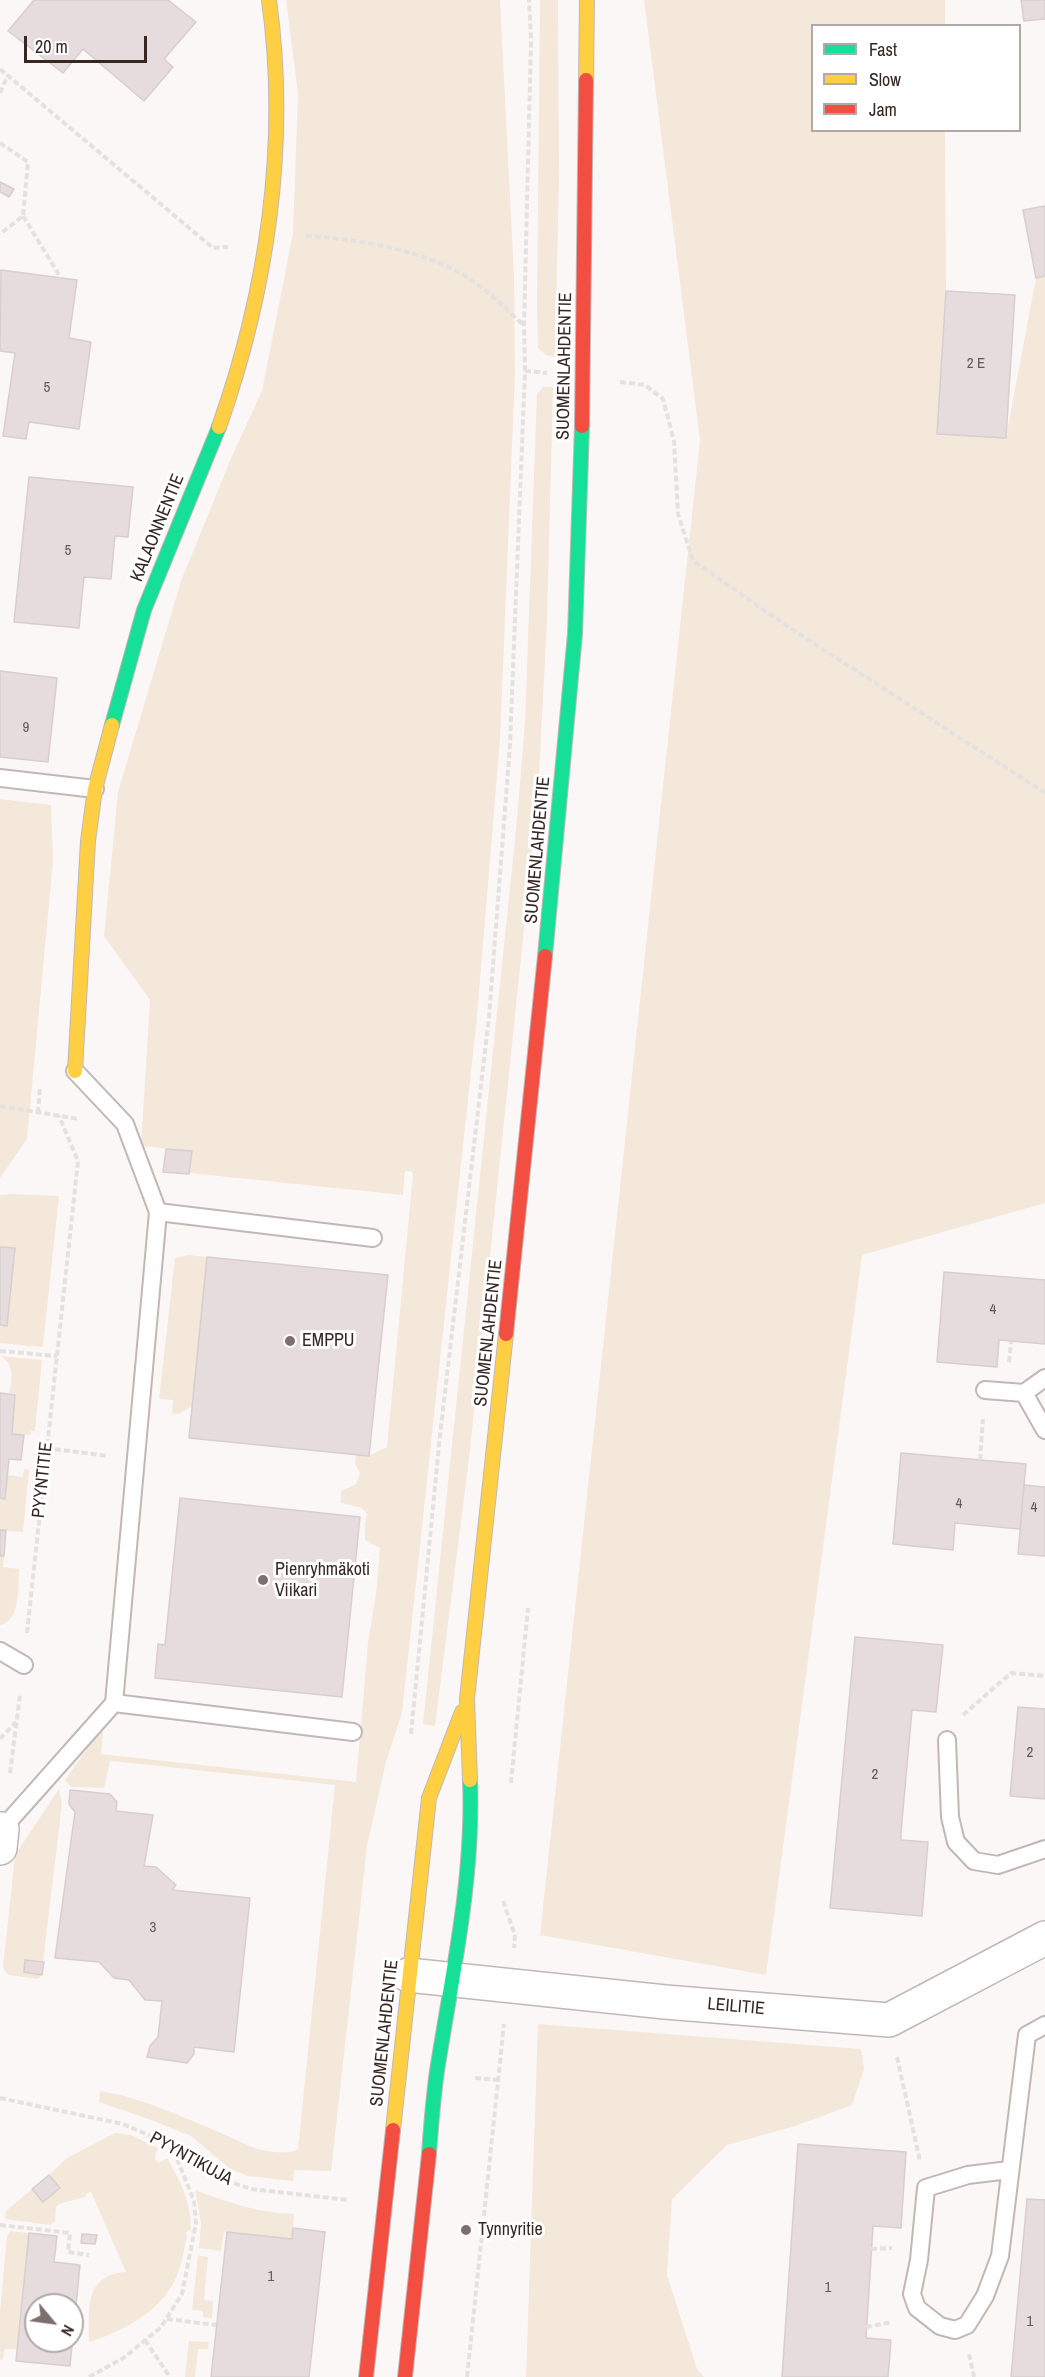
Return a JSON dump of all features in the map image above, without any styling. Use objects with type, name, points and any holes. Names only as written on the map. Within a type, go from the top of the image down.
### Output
[{"type":"main road","name":"KALAONNENTIE","points":[[75,1071],[88,841],[95,789],[144,610],[214,440],[238,373],[268,235],[277,134],[275,44],[269,0]]},
{"type":"main road","name":"SUOMENLAHDENTIE","points":[[405,2377],[437,2073],[453,1980],[465,1889],[471,1805],[467,1699],[535,1064],[575,634],[584,364],[587,0]]},
{"type":"main road","name":"SUOMENLAHDENTIE","points":[[366,2377],[429,1798],[467,1699]]},
{"type":"street","points":[[889,2020],[1045,1938]]},
{"type":"street","name":"LEILITIE","points":[[408,1975],[665,2002],[889,2020]]},
{"type":"lane","points":[[0,778],[95,789]]},
{"type":"lane","points":[[1,1839],[114,1703],[158,1212],[125,1124],[75,1071]]},
{"type":"lane","points":[[158,1212],[373,1238]]},
{"type":"lane","points":[[986,1390],[1024,1393],[1045,1378]]},
{"type":"lane","points":[[1024,1393],[1045,1430]]},
{"type":"lane","points":[[0,1652],[24,1665]]},
{"type":"lane","points":[[114,1703],[353,1732]]},
{"type":"lane","points":[[947,1740],[950,1816],[956,1842],[974,1861],[998,1865],[1045,1849]]},
{"type":"lane","points":[[1009,2170],[968,2175],[926,2188],[919,2260],[912,2294],[917,2308],[940,2325],[955,2330],[967,2325],[985,2296],[1000,2256],[1027,2035],[1045,2025]]},
{"type":"path","points":[[411,1737],[441,1436],[489,1017],[510,745],[525,371],[530,0]]},
{"type":"path","points":[[0,93],[8,75]]},
{"type":"path","points":[[0,143],[28,162],[23,216],[61,278]]},
{"type":"path","points":[[0,234],[23,216]]},
{"type":"path","points":[[645,386],[663,399],[674,441],[678,514],[693,561],[787,626],[1045,793]]},
{"type":"path","name":"PYYNTITIE","points":[[0,1106],[59,1116],[78,1161],[18,1721],[1,1839]]},
{"type":"path","points":[[0,1351],[57,1356]]},
{"type":"path","points":[[980,1460],[986,1390]]},
{"type":"path","points":[[46,1448],[73,1452]]},
{"type":"path","points":[[510,1785],[528,1608]]},
{"type":"path","points":[[1011,1673],[1045,1676]]},
{"type":"path","points":[[0,1739],[18,1721]]},
{"type":"path","points":[[889,2020],[926,2188]]},
{"type":"path","points":[[467,2377],[498,2080]]},
{"type":"path","name":"PYYNTIKUJA","points":[[0,2098],[123,2124],[172,2145],[231,2182],[250,2189],[348,2200],[350,2189]]},
{"type":"path","points":[[89,2377],[125,2357],[161,2327],[182,2294],[196,2223],[194,2201],[172,2145]]},
{"type":"path","points":[[0,2225],[70,2233],[68,2252],[89,2255]]},
{"type":"path","points":[[166,2319],[216,2325]]},
{"type":"path","points":[[145,2340],[170,2377]]},
{"type":"shaded area","points":[[286,0],[500,0],[514,276],[515,373],[500,739],[477,1016],[402,1713],[386,1762],[367,1846],[331,2171],[294,2170],[293,2181],[248,2176],[229,2168],[191,2136],[99,2102],[100,2091],[163,2109],[257,2149],[290,2152],[298,2149],[335,1785],[112,1761],[104,1788],[71,1787],[65,1780],[99,1732],[103,1732],[101,1754],[356,1782],[368,1643],[380,1548],[365,1540],[367,1514],[362,1508],[341,1503],[341,1491],[356,1484],[360,1473],[355,1464],[356,1455],[369,1456],[387,1447],[413,1174],[411,1171],[405,1171],[403,1195],[189,1173],[192,1151],[141,1146],[150,1000],[104,936],[118,792],[181,581],[232,456],[262,391],[293,233],[298,94]]},
{"type":"shaded area","points":[[540,0],[558,0],[559,178],[555,357],[546,355],[538,348]]},
{"type":"shaded area","points":[[644,0],[945,0],[945,24],[811,24],[811,132],[945,132],[946,291],[937,434],[1006,437],[1036,278],[1045,276],[1045,1203],[862,1255],[766,1975],[540,1935],[700,440]]},
{"type":"shaded area","points":[[543,387],[553,387],[547,621],[538,794],[469,1459],[435,1726],[423,1724],[517,820],[525,722],[537,394]]},
{"type":"shaded area","points":[[0,799],[51,805],[53,862],[27,1139],[0,1178]]},
{"type":"shaded area","points":[[0,1195],[59,1196],[43,1346],[41,1347],[0,1343],[0,1325],[15,1248],[0,1247]]},
{"type":"shaded area","points":[[188,1255],[207,1257],[192,1406],[179,1414],[172,1414],[173,1400],[159,1399],[175,1258]]},
{"type":"shaded area","points":[[0,1356],[42,1360],[35,1431],[31,1431],[30,1435],[12,1434],[15,1395],[9,1394],[12,1373],[9,1364]]},
{"type":"shaded area","points":[[24,1469],[29,1470],[23,1532],[0,1530],[0,1498],[5,1498],[7,1475],[23,1477]]},
{"type":"shaded area","points":[[0,1556],[4,1556],[3,1567],[19,1569],[15,1610],[7,1622],[0,1625]]},
{"type":"shaded area","points":[[59,1789],[62,1804],[43,1962],[26,1960],[24,1972],[42,1975],[38,1979],[8,1975],[3,1968],[15,1855]]},
{"type":"shaded area","points":[[538,2024],[861,2049],[864,2069],[852,2105],[795,2126],[727,2145],[672,2199],[667,2275],[697,2369],[704,2377],[526,2377]]},
{"type":"shaded area","points":[[115,2133],[131,2135],[160,2149],[156,2152],[155,2159],[159,2163],[167,2158],[177,2175],[187,2201],[191,2230],[186,2232],[187,2237],[178,2273],[163,2298],[142,2317],[129,2325],[89,2342],[90,2306],[96,2287],[112,2275],[126,2272],[91,2192],[85,2197],[59,2204],[56,2207],[55,2221],[51,2225],[5,2219],[6,2211],[32,2189],[43,2202],[60,2189],[49,2175],[67,2158]]},
{"type":"shaded area","points":[[195,2190],[231,2203],[294,2214],[292,2239],[224,2232],[221,2251],[199,2248],[201,2223]]},
{"type":"shaded area","points":[[10,2231],[29,2233],[17,2349],[5,2349],[3,2360],[0,2359],[0,2312],[7,2236]]},
{"type":"shaded area","points":[[198,2255],[208,2257],[204,2300],[213,2301],[212,2318],[203,2317],[203,2311],[192,2310]]},
{"type":"shaded area","points":[[189,2341],[209,2342],[208,2349],[198,2349],[195,2377],[185,2377]]},
{"type":"building","points":[[34,0],[168,0],[196,22],[164,59],[173,67],[144,101],[83,49],[63,73],[8,31]]},
{"type":"building","points":[[1021,0],[1045,0],[1045,19],[1024,21]]},
{"type":"building","points":[[0,182],[14,189],[9,197],[0,192]]},
{"type":"building","points":[[1045,206],[1045,276],[1036,278],[1023,210]]},
{"type":"building","points":[[1,270],[77,280],[69,338],[91,342],[79,429],[29,422],[26,439],[3,436],[15,353],[0,351]]},
{"type":"building","points":[[946,291],[1015,295],[1006,438],[937,434]]},
{"type":"building","points":[[29,477],[133,487],[128,537],[115,536],[111,579],[84,577],[79,628],[14,622]]},
{"type":"building","points":[[0,671],[57,678],[48,762],[0,757]]},
{"type":"building","points":[[166,1149],[192,1151],[189,1174],[163,1172]]},
{"type":"building","points":[[0,1247],[15,1248],[7,1326],[0,1325]]},
{"type":"building","name":"EMPPU","points":[[207,1257],[388,1275],[369,1456],[189,1438]]},
{"type":"building","points":[[944,1272],[1045,1280],[1045,1344],[999,1340],[997,1367],[937,1362]]},
{"type":"building","points":[[0,1393],[15,1395],[12,1434],[24,1435],[21,1460],[9,1459],[5,1499],[0,1498]]},
{"type":"building","points":[[901,1453],[1026,1464],[1020,1529],[955,1523],[953,1550],[893,1544]]},
{"type":"building","points":[[1024,1485],[1045,1487],[1045,1556],[1018,1554]]},
{"type":"building","name":"Pienryhmäkoti Viikari","points":[[180,1498],[360,1517],[342,1697],[155,1678],[158,1644],[165,1645]]},
{"type":"building","points":[[0,1530],[6,1530],[4,1556],[0,1556]]},
{"type":"building","points":[[855,1637],[943,1645],[936,1712],[912,1710],[901,1832],[901,1840],[928,1842],[922,1916],[830,1908]]},
{"type":"building","points":[[1018,1707],[1045,1709],[1045,1799],[1010,1796]]},
{"type":"building","points":[[70,1790],[110,1794],[117,1802],[116,1811],[153,1815],[144,1866],[156,1867],[176,1885],[172,1890],[250,1898],[234,2052],[194,2047],[194,2054],[187,2063],[147,2057],[150,2046],[158,2037],[162,2001],[145,2000],[129,1980],[114,1978],[99,1962],[55,1958],[75,1812],[69,1804]]},
{"type":"building","points":[[25,1960],[44,1962],[42,1975],[24,1972]]},
{"type":"building","points":[[798,2144],[906,2152],[901,2228],[873,2226],[866,2338],[891,2340],[888,2377],[782,2377]]},
{"type":"building","points":[[49,2175],[60,2188],[43,2202],[32,2189]]},
{"type":"building","points":[[1027,2199],[1045,2200],[1045,2377],[1011,2377]]},
{"type":"building","points":[[293,2228],[325,2232],[309,2377],[211,2377],[227,2232],[292,2239]]},
{"type":"building","points":[[29,2233],[57,2236],[54,2262],[80,2265],[77,2293],[24,2293],[24,2353],[71,2353],[70,2366],[16,2361]]},
{"type":"building","points":[[82,2234],[97,2235],[95,2244],[81,2243]]},
{"type":"traffic: fast","points":[[545,956],[575,634],[582,426]]},
{"type":"traffic: fast","points":[[112,725],[144,610],[219,427]]},
{"type":"traffic: fast","points":[[429,2154],[437,2071],[465,1890],[469,1853],[470,1780]]},
{"type":"traffic: slow","points":[[219,427],[250,323],[270,216],[275,163],[276,108],[275,54],[269,0]]},
{"type":"traffic: slow","points":[[586,80],[587,0]]},
{"type":"traffic: slow","points":[[75,1071],[88,841],[95,789],[112,725]]},
{"type":"traffic: slow","points":[[470,1780],[467,1699],[506,1334]]},
{"type":"traffic: slow","points":[[393,2130],[429,1798],[462,1712]]},
{"type":"traffic: jam","points":[[582,426],[586,80]]},
{"type":"traffic: jam","points":[[506,1334],[545,956]]},
{"type":"traffic: jam","points":[[366,2377],[393,2130]]},
{"type":"traffic: jam","points":[[405,2377],[429,2154]]},
{"type":"place","name":"EMPPU","points":[[290,1341]]},
{"type":"place","name":"Pienryhmäkoti Viikari","points":[[263,1580]]},
{"type":"place","name":"Tynnyritie","points":[[466,2230]]}]
